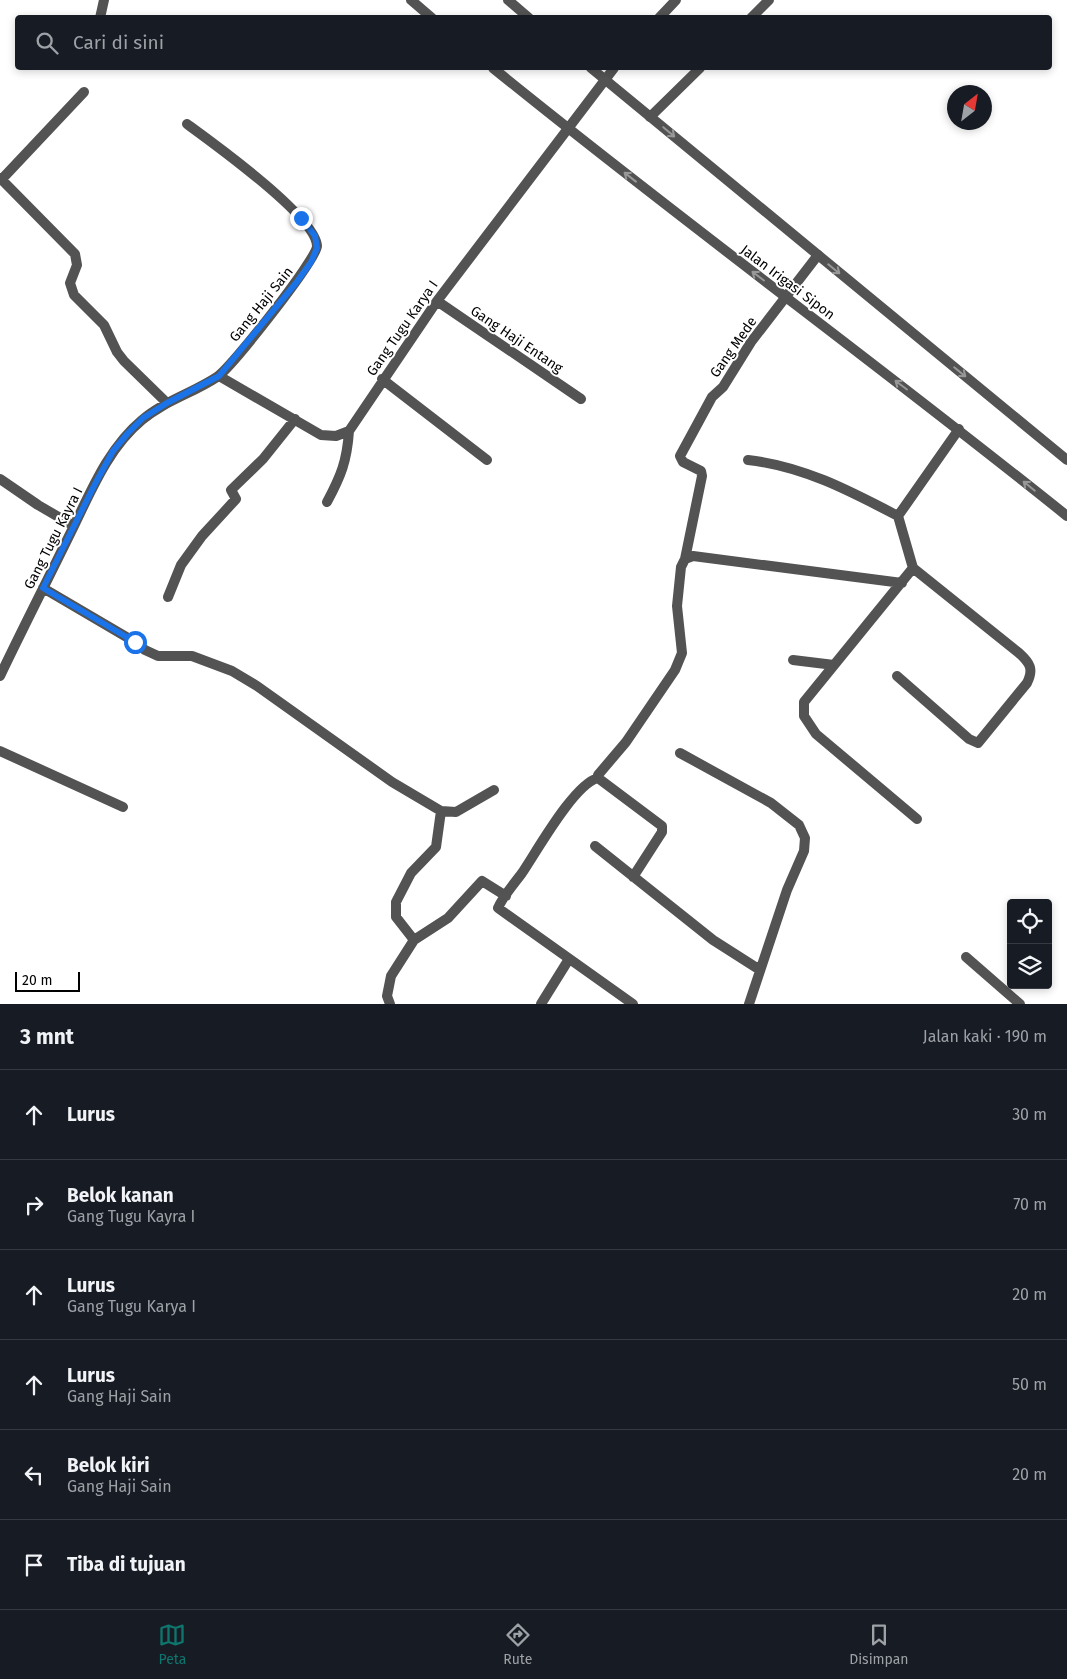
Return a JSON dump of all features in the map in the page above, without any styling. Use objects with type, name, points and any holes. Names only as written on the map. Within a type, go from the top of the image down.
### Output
[{"type":"street","points":[[101,15],[104,0]]},
{"type":"street","points":[[411,0],[428,15]]},
{"type":"street","points":[[508,0],[526,15]]},
{"type":"street","points":[[754,15],[769,0]]},
{"type":"street","points":[[661,15],[672,1]]},
{"type":"street","name":"Jalan Irigasi Sipon","points":[[496,70],[570,124],[786,297],[959,429],[1067,516]]},
{"type":"street","points":[[592,70],[601,82],[650,117],[1067,460]]},
{"type":"street","name":"Gang Tugu Karya I","points":[[349,431],[382,379],[437,301],[601,82],[612,70]]},
{"type":"street","points":[[650,117],[698,70]]},
{"type":"street","points":[[84,92],[1,178],[75,254],[77,265],[70,283],[74,295],[104,325],[117,352],[167,403],[219,376],[321,435],[336,436],[349,431],[347,458],[341,477],[327,502]]},
{"type":"street","name":"Gang Haji Sain","points":[[187,124],[213,143],[301,218],[315,236],[317,248],[311,262],[296,283],[219,376]]},
{"type":"street","name":"Gang Mede","points":[[685,559],[702,476],[696,467],[680,459],[680,456],[712,397],[723,387],[751,342],[818,255]]},
{"type":"street","name":"Gang Haji Entang","points":[[437,301],[581,399]]},
{"type":"street","points":[[382,379],[487,460]]},
{"type":"street","name":"Gang Tugu Kayra I","points":[[0,676],[113,451],[143,418],[167,403]]},
{"type":"street","points":[[168,597],[181,565],[202,536],[236,499],[231,490],[263,459],[295,419]]},
{"type":"street","points":[[898,516],[959,429]]},
{"type":"street","points":[[748,460],[769,462],[801,471],[840,486],[898,516],[913,568],[1019,653],[1030,666],[1031,674],[1027,683],[978,743],[969,739],[897,676]]},
{"type":"street","points":[[0,479],[38,505],[74,526]]},
{"type":"street","points":[[633,1004],[499,911],[499,905],[542,841],[581,789],[590,780],[598,778],[675,670],[682,653],[676,606],[681,567],[685,559],[693,556],[902,583]]},
{"type":"street","points":[[913,568],[804,702],[804,716],[816,734],[917,820]]},
{"type":"street","points":[[43,588],[152,653],[166,657],[192,656],[232,671],[258,686],[392,782],[441,811],[456,812],[494,790]]},
{"type":"street","points":[[794,660],[834,665]]},
{"type":"street","points":[[0,751],[123,807]]},
{"type":"street","points":[[680,753],[771,803],[799,825],[805,838],[804,851],[787,890],[749,1004]]},
{"type":"street","points":[[598,778],[662,826],[662,832],[633,877]]},
{"type":"street","points":[[414,940],[396,917],[396,902],[411,873],[436,847],[441,811]]},
{"type":"street","points":[[595,846],[712,940],[760,970]]},
{"type":"street","points":[[390,1004],[387,996],[391,976],[414,940],[448,918],[482,880],[506,896]]},
{"type":"street","points":[[966,957],[1020,1004]]},
{"type":"street","points":[[541,1004],[569,959]]},
{"type":"route","points":[[135,642],[43,588],[113,451],[143,418],[167,403],[219,376],[296,283],[311,262],[317,248],[315,236],[301,218]]}]
